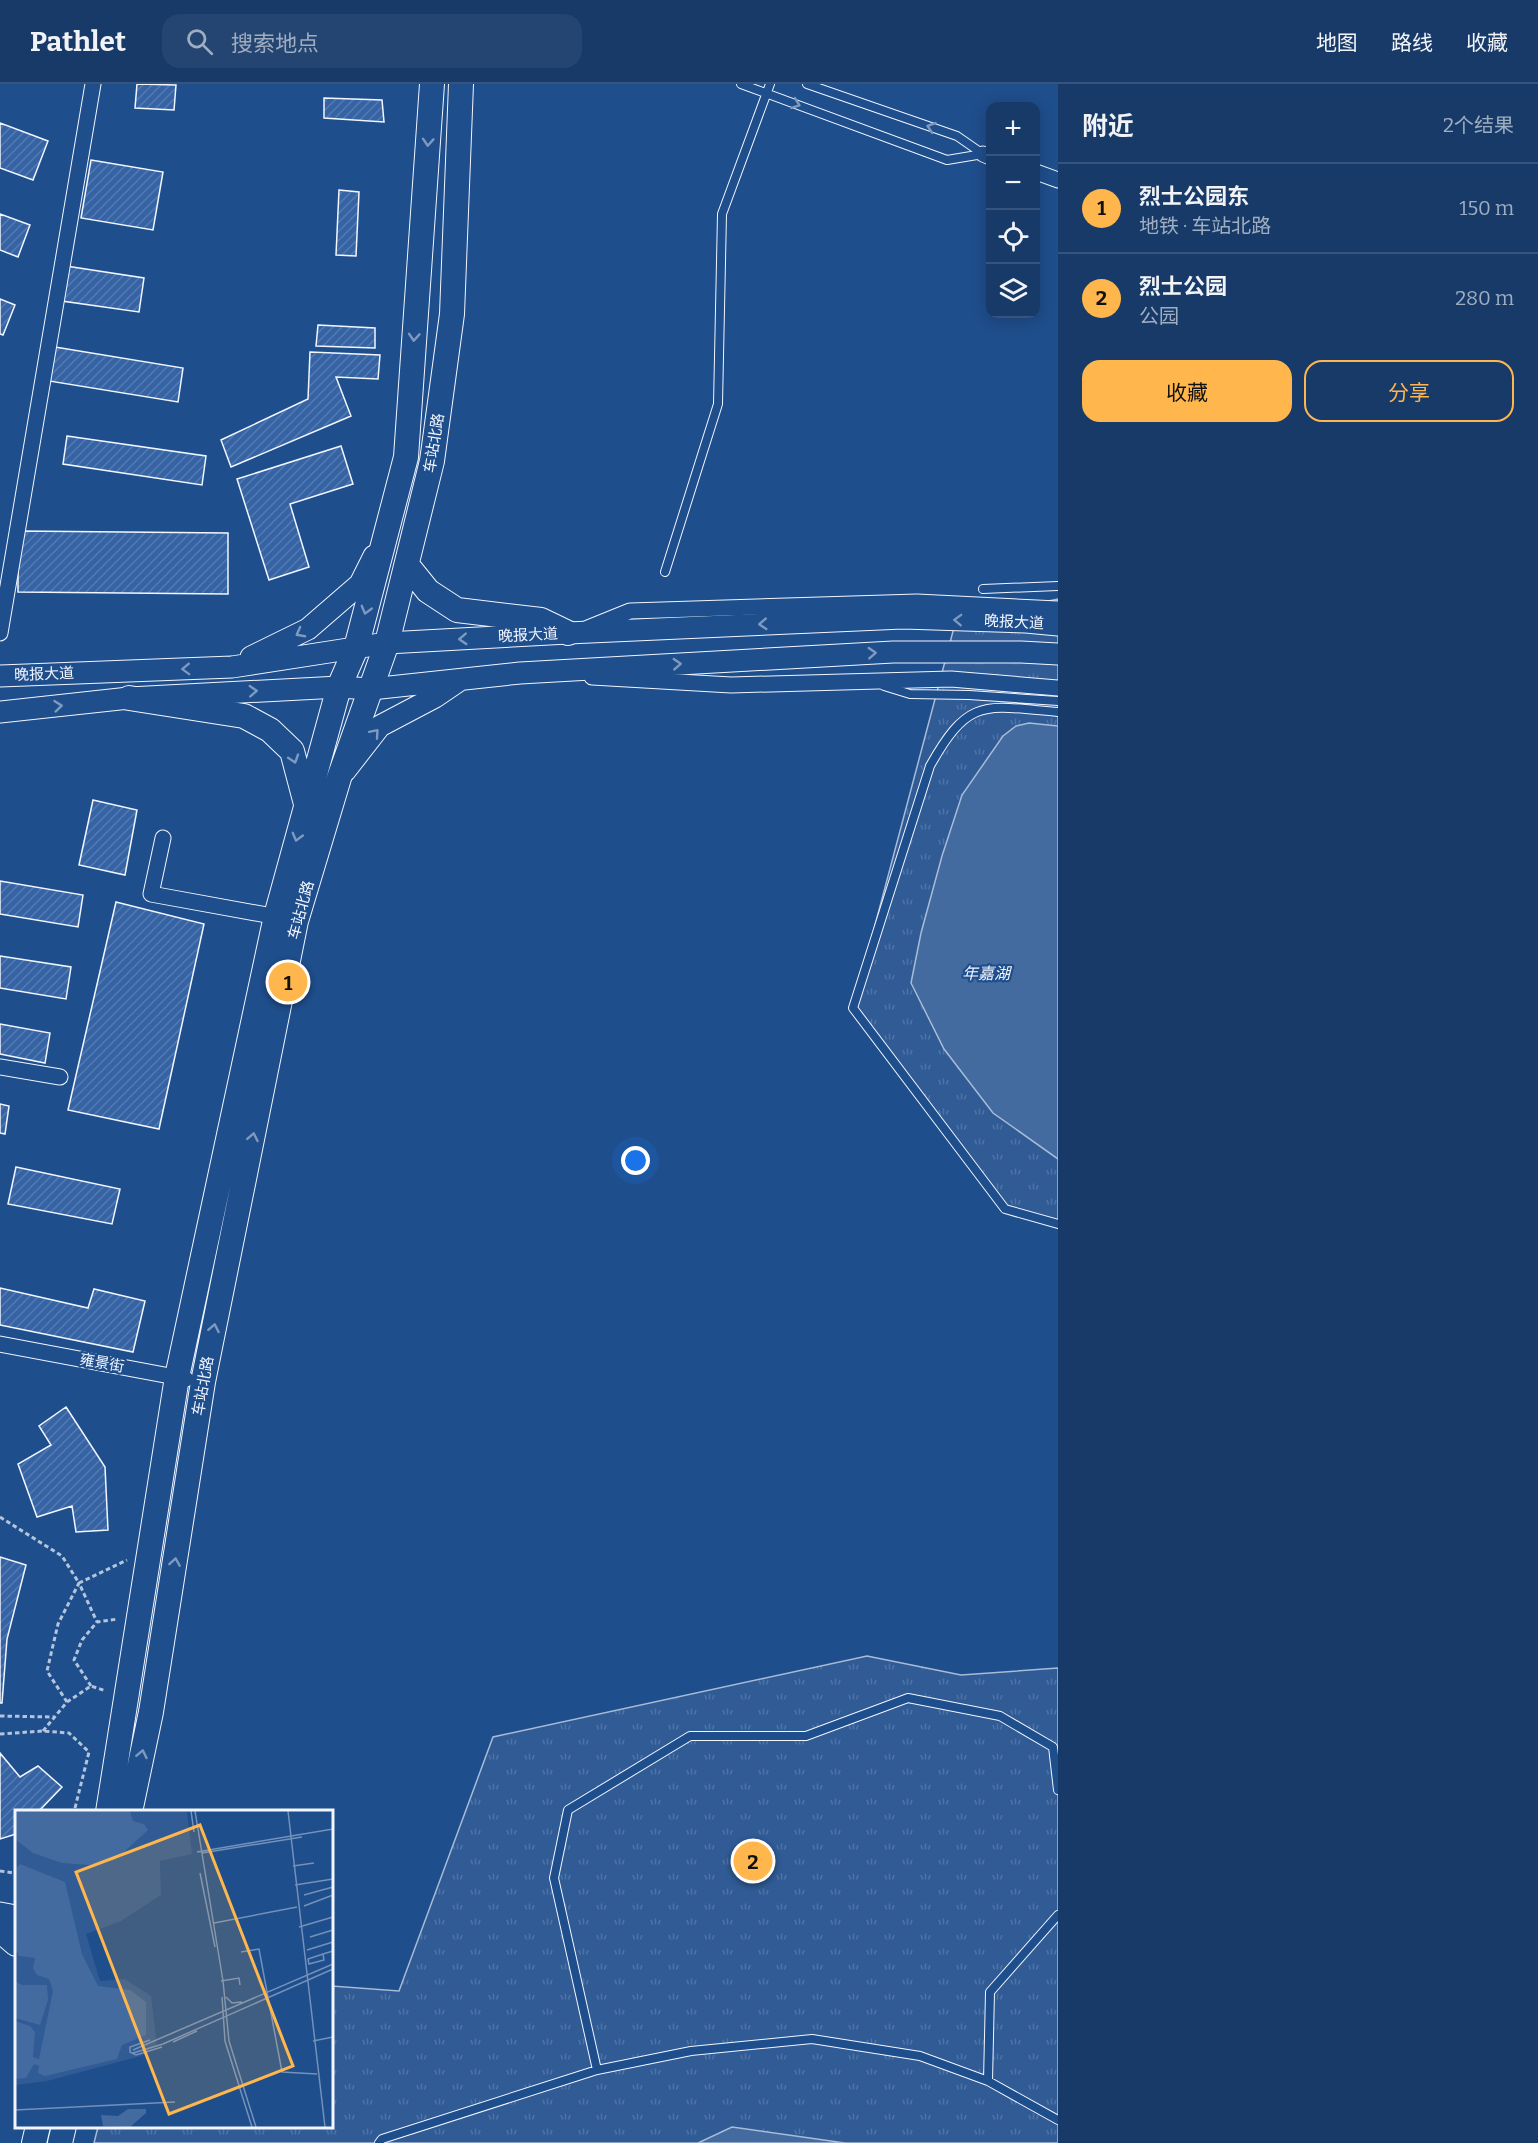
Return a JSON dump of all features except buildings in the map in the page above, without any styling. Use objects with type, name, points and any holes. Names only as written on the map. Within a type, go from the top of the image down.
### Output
[{"type":"main road","name":"车站北路","points":[[130,1810],[151,1712],[203,1382],[306,805],[339,687],[356,648],[406,457],[432,84]]},
{"type":"main road","name":"车站北路","points":[[108,1810],[177,1377],[286,918],[387,644],[432,462],[452,314],[461,84]]},
{"type":"main road","points":[[232,667],[308,630],[360,584],[388,525]]},
{"type":"main road","points":[[407,565],[428,591],[457,610],[541,620],[572,633]]},
{"type":"main road","name":"晚报大道","points":[[0,676],[232,667],[387,644],[572,633],[903,618],[1058,625]]},
{"type":"main road","name":"晚报大道","points":[[0,712],[129,698],[339,687],[371,689],[520,673],[893,652],[1058,654]]},
{"type":"main road","points":[[339,778],[380,726],[435,697],[463,678]]},
{"type":"main road","points":[[129,698],[244,716],[270,730],[292,751],[306,805]]},
{"type":"main road","points":[[0,1906],[15,1903]]},
{"type":"main road","points":[[34,2143],[38,2128]]},
{"type":"main road","points":[[60,2143],[64,2128]]},
{"type":"street","points":[[0,633],[93,84]]},
{"type":"street","points":[[1040,174],[1058,180]]},
{"type":"street","points":[[572,633],[630,610],[917,602],[1058,609]]},
{"type":"street","points":[[520,673],[731,686],[951,679],[1058,688]]},
{"type":"street","points":[[163,838],[151,894],[286,918]]},
{"type":"street","points":[[0,1066],[60,1077]]},
{"type":"street","name":"雍景街","points":[[0,1344],[203,1382]]},
{"type":"lane","points":[[741,84],[947,160],[986,155]]},
{"type":"lane","points":[[665,572],[718,404],[722,214],[770,84]]},
{"type":"lane","points":[[807,84],[957,136],[986,154]]},
{"type":"lane","points":[[983,589],[1058,586]]},
{"type":"lane","points":[[868,681],[910,694],[1058,701]]},
{"type":"lane","points":[[1058,712],[994,707],[977,711],[961,721],[945,740],[930,766],[853,1008],[1005,1209],[1058,1224]]},
{"type":"lane","points":[[597,2070],[554,1878],[568,1810],[618,1779],[690,1736],[806,1736],[908,1698],[1000,1716],[1053,1747],[1058,1790]]},
{"type":"lane","points":[[988,2081],[990,1992],[1058,1915]]},
{"type":"lane","points":[[379,2143],[382,2139],[597,2070],[691,2051],[812,2039],[920,2056],[988,2081],[1058,2120]]},
{"type":"path","points":[[0,1517],[62,1556],[79,1582],[98,1622]]},
{"type":"path","points":[[67,1702],[47,1671],[58,1624],[79,1582],[150,1549]]},
{"type":"path","points":[[126,1698],[91,1686],[74,1660],[82,1640],[98,1622],[139,1618]]},
{"type":"path","points":[[43,1731],[67,1702],[91,1686]]},
{"type":"path","points":[[0,1716],[55,1717]]},
{"type":"path","points":[[0,1734],[43,1731],[69,1733],[89,1752],[74,1810]]},
{"type":"path","points":[[0,1871],[15,1872]]},
{"type":"green space","points":[[1058,599],[1058,1224],[1005,1209],[853,1008],[956,620]]},
{"type":"green space","points":[[867,1656],[961,1675],[1058,1668],[1058,2143],[94,2143],[98,2128],[333,2128],[333,1986],[399,1991],[493,1737]]},
{"type":"water","name":"年嘉湖","points":[[1029,723],[1058,726],[1058,1159],[993,1113],[944,1049],[911,983],[921,933],[962,795],[1003,736],[1016,726]]},
{"type":"water","points":[[732,2127],[845,2143],[698,2143]]},
{"type":"place","name":"烈士公园东","points":[[288,982]]},
{"type":"place","name":"烈士公园","points":[[753,1861]]}]
